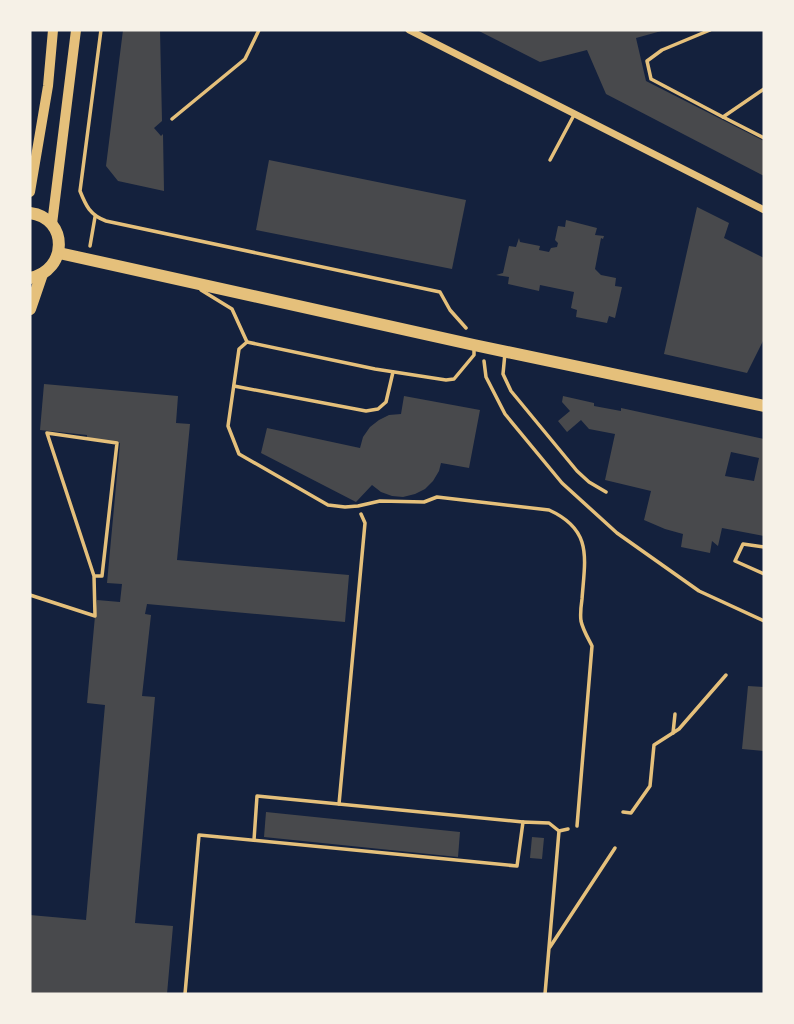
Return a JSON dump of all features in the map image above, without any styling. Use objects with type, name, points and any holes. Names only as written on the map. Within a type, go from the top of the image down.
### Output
[{"type":"main road","points":[[30,192],[48,86],[53,30]]},
{"type":"main road","points":[[52,225],[76,30]]},
{"type":"main road","points":[[30,213],[44,218],[52,225],[59,243],[58,253],[49,269],[36,276],[30,309]]},
{"type":"main road","points":[[58,253],[764,406]]},
{"type":"street","points":[[409,30],[764,210]]},
{"type":"lane","points":[[550,160],[575,114]]},
{"type":"lane","points":[[188,281],[232,309],[247,342]]},
{"type":"lane","points":[[247,342],[446,380],[454,379],[478,346]]},
{"type":"lane","points":[[247,342],[239,349],[228,426],[239,454],[328,505],[345,507],[380,501],[424,502],[437,497],[548,510],[560,515],[577,531],[583,544],[585,559],[580,619],[592,646],[577,826]]},
{"type":"lane","points":[[505,351],[503,374],[511,391],[577,471],[606,492]]},
{"type":"lane","points":[[234,386],[366,411],[378,409],[386,402],[393,372]]},
{"type":"lane","points":[[764,547],[743,544],[735,561],[764,574]]},
{"type":"path","points":[[100,30],[80,191],[87,209],[95,217],[440,292],[450,310],[478,346]]},
{"type":"path","points":[[172,119],[245,59],[259,30]]},
{"type":"path","points":[[709,30],[662,50],[647,61],[651,79],[764,138]]},
{"type":"path","points":[[723,117],[764,89]]},
{"type":"path","points":[[87,260],[95,217]]},
{"type":"path","points":[[30,596],[95,615],[94,576],[47,433],[117,443],[102,576],[94,576]]},
{"type":"path","points":[[339,804],[365,523],[358,506]]},
{"type":"path","points":[[623,813],[631,813],[650,786],[654,745],[679,729],[726,675]]},
{"type":"path","points":[[673,733],[675,714]]},
{"type":"path","points":[[254,840],[257,796],[549,824],[559,831]]},
{"type":"path","points":[[185,994],[199,835],[517,866],[523,822]]},
{"type":"path","points":[[559,831],[577,826]]},
{"type":"path","points":[[545,994],[559,831]]},
{"type":"path","points":[[549,948],[615,848]]},
{"type":"building","points":[[123,30],[160,30],[162,121],[154,128],[161,136],[163,134],[164,191],[118,181],[106,166]]},
{"type":"building","points":[[477,30],[665,30],[636,38],[646,81],[764,141],[764,176],[606,94],[587,50],[540,62]]},
{"type":"building","points":[[269,160],[466,200],[452,269],[256,230]]},
{"type":"building","points":[[697,207],[729,223],[724,238],[764,258],[764,339],[747,373],[664,354]]},
{"type":"building","points":[[566,220],[597,228],[595,235],[604,236],[601,238],[595,269],[601,275],[616,278],[615,286],[622,287],[615,318],[609,316],[607,323],[576,317],[577,310],[571,308],[574,292],[540,285],[539,291],[508,284],[509,277],[496,275],[503,273],[509,246],[516,247],[519,238],[520,242],[540,246],[539,250],[549,252],[551,248],[557,247],[555,240],[558,226],[565,227]]},
{"type":"building","points":[[44,384],[178,396],[176,423],[190,424],[177,560],[349,575],[345,622],[147,604],[145,614],[151,615],[142,696],[155,697],[135,923],[173,926],[167,994],[30,994],[30,915],[86,920],[105,705],[87,703],[95,616],[97,600],[120,602],[122,584],[107,583],[120,443],[87,440],[87,435],[40,430]]},
{"type":"building","points":[[404,396],[480,410],[469,468],[441,463],[433,481],[415,494],[392,496],[372,485],[356,502],[261,453],[267,428],[360,448],[370,427],[389,415],[401,414]]},
{"type":"building","points":[[563,396],[594,403],[594,406],[621,411],[621,408],[764,439],[764,536],[722,528],[718,546],[712,541],[710,553],[681,547],[683,534],[644,520],[651,491],[605,480],[615,434],[589,429],[581,420],[567,432],[558,421],[570,411],[562,402]],"holes":[[[731,452],[759,458],[754,481],[725,476]]]},
{"type":"building","points":[[748,686],[764,687],[764,751],[742,749]]},
{"type":"building","points":[[266,812],[460,832],[458,857],[264,837]]},
{"type":"building","points":[[532,837],[544,838],[542,859],[530,858]]}]
